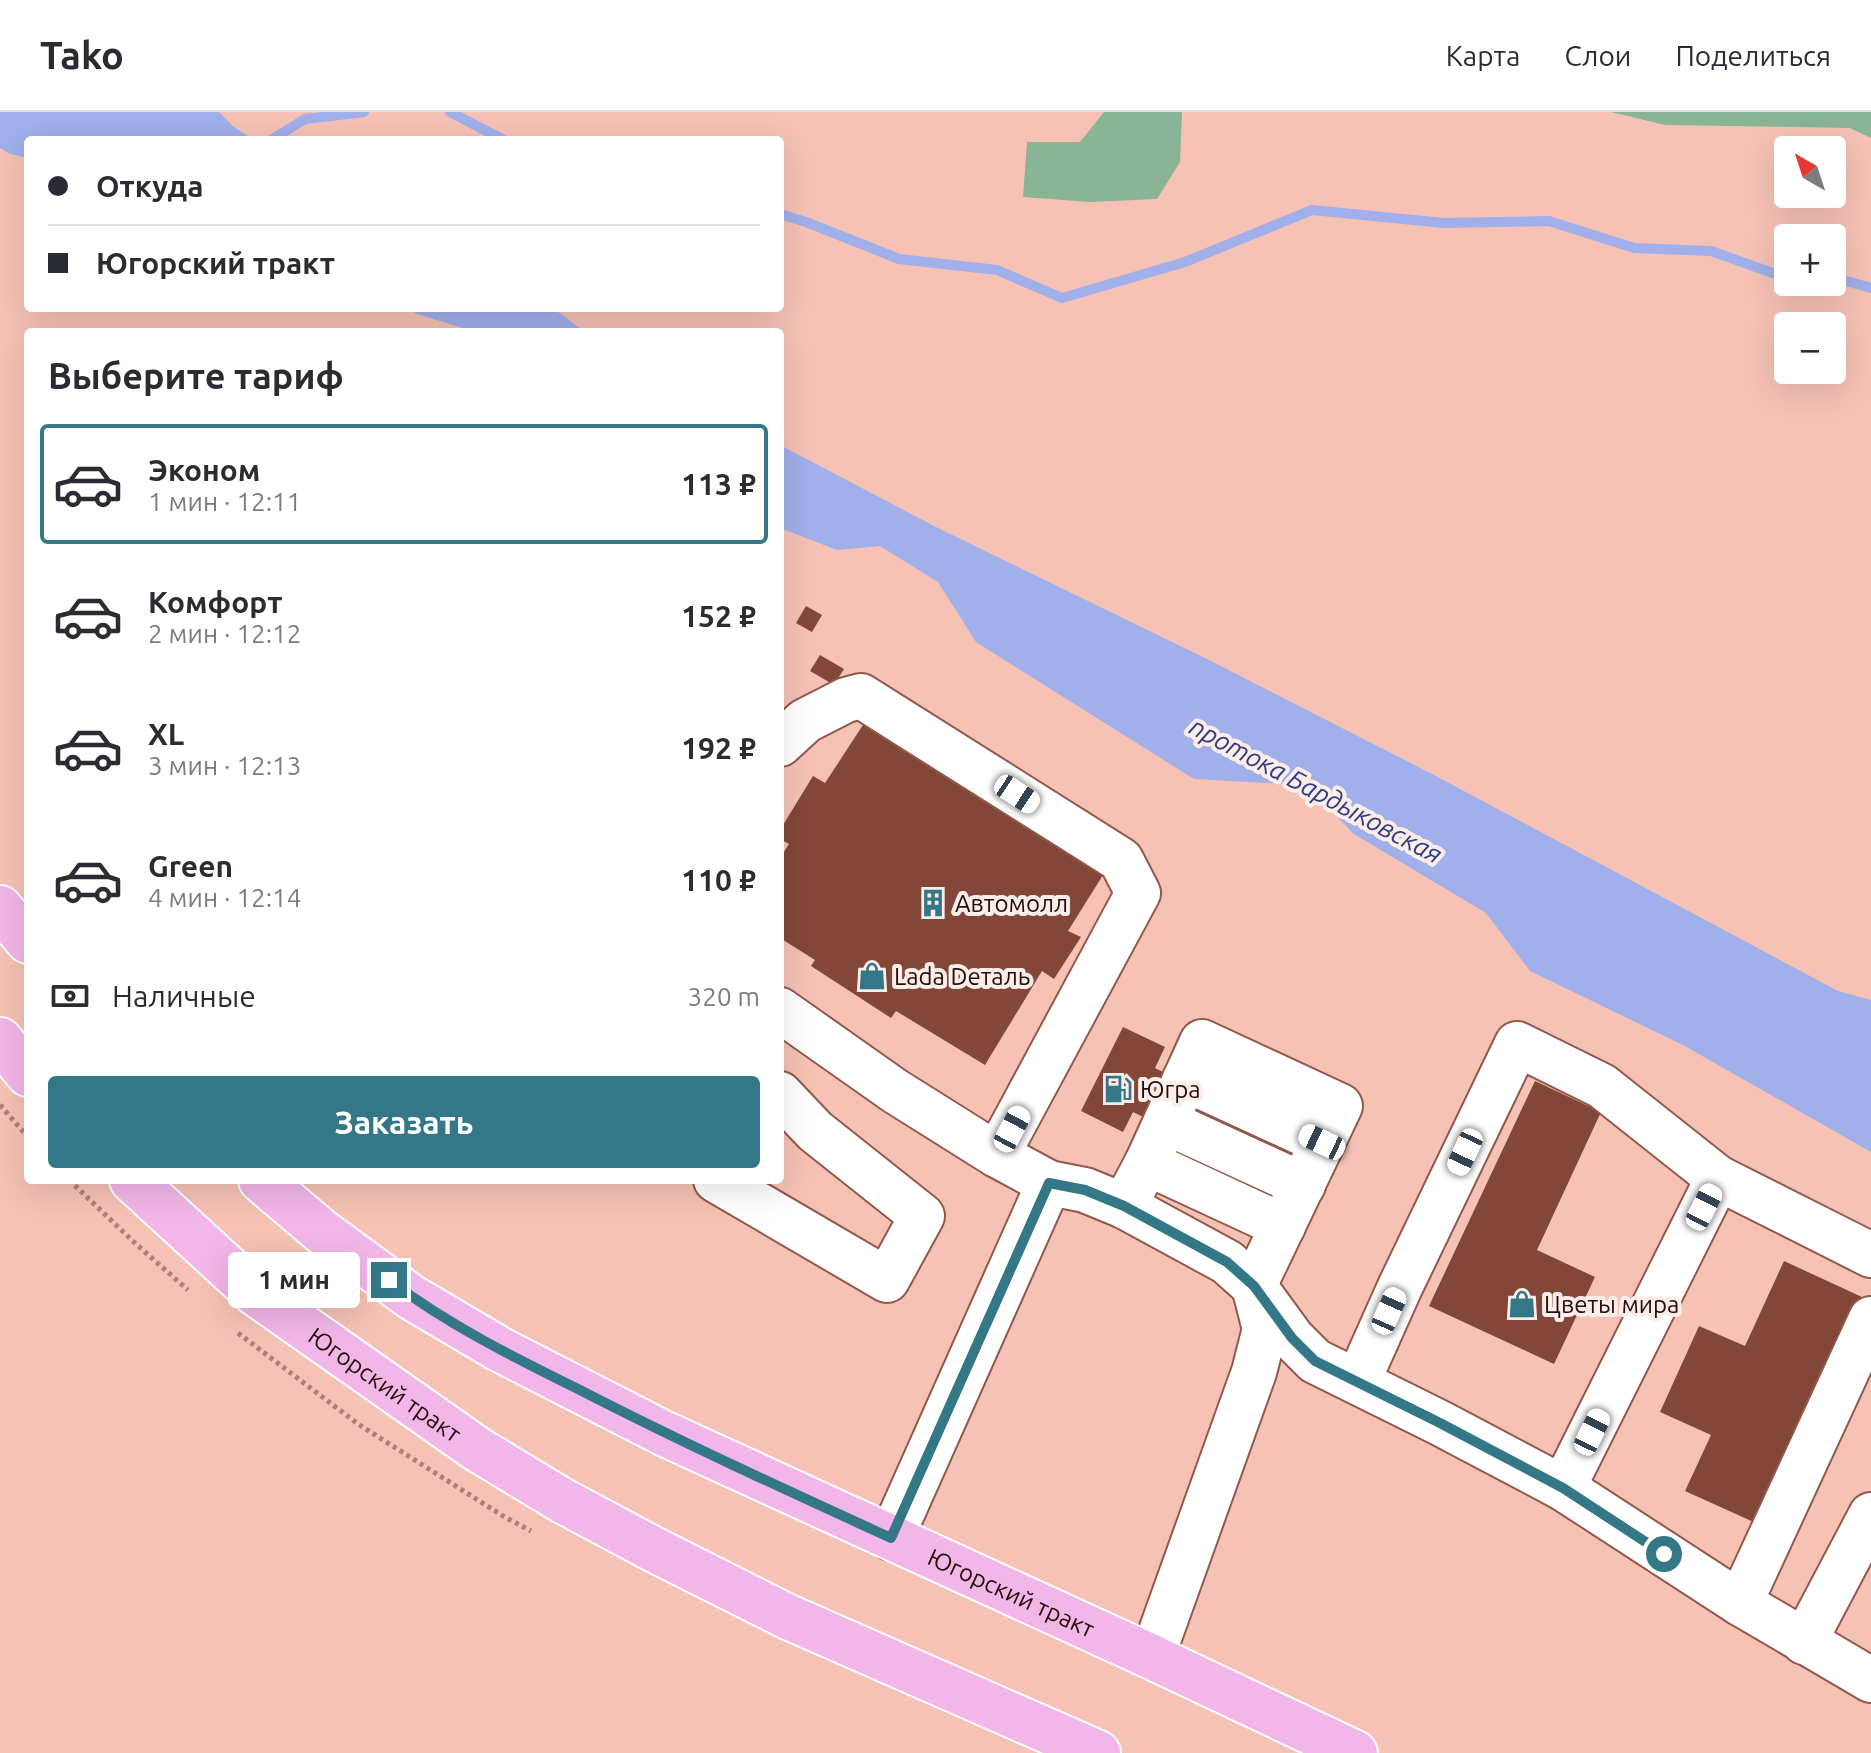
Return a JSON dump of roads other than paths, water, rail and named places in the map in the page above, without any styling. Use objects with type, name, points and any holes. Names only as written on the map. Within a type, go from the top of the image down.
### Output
[{"type":"main road","points":[[0,908],[24,936]]},
{"type":"main road","points":[[0,1040],[24,1069]]},
{"type":"main road","name":"Югорский тракт","points":[[136,1184],[255,1293],[477,1449],[563,1501],[786,1616],[1098,1753]]},
{"type":"main road","name":"Югорский тракт","points":[[266,1184],[321,1231],[411,1297],[499,1349],[663,1433],[1355,1753]]},
{"type":"lane","points":[[784,740],[805,721],[846,700],[861,696],[1121,860],[1138,893],[997,1155]]},
{"type":"lane","points":[[784,1013],[895,1091],[997,1155],[1049,1183],[1085,1190],[1124,1206],[1227,1262],[1254,1286],[1292,1338],[1315,1361],[1563,1488],[1740,1603],[1871,1680]]},
{"type":"lane","points":[[1358,1381],[1517,1044],[1602,1086],[1718,1178],[1871,1255]]},
{"type":"lane","points":[[1124,1206],[1185,1079],[1322,1142],[1254,1286],[1265,1329],[1254,1372],[1152,1657]]},
{"type":"lane","points":[[723,1184],[887,1280],[922,1216],[815,1131],[784,1098]]},
{"type":"lane","points":[[1166,1122],[1303,1185]]},
{"type":"lane","points":[[1147,1163],[1283,1226]]},
{"type":"lane","points":[[1563,1488],[1718,1178]]},
{"type":"lane","points":[[891,1538],[1049,1183]]},
{"type":"lane","points":[[1740,1603],[1871,1319]]},
{"type":"lane","points":[[1804,1642],[1871,1515]]},
{"type":"water","points":[[0,112],[219,112],[248,136],[24,136],[24,157],[0,148]]},
{"type":"water","points":[[414,312],[558,312],[580,328],[463,328]]},
{"type":"water","name":"протока Бардыковская","points":[[784,447],[936,527],[1207,659],[1434,775],[1838,991],[1871,1000],[1871,1152],[1683,1045],[1530,971],[1486,913],[1354,834],[1333,813],[1284,784],[1194,779],[976,642],[938,582],[880,546],[837,550],[784,530]]},
{"type":"waterway","points":[[277,136],[305,119],[364,112]]},
{"type":"waterway","points":[[450,112],[496,136]]},
{"type":"waterway","points":[[784,215],[899,259],[997,270],[1062,298],[1185,262],[1312,210],[1444,223],[1549,221],[1634,248],[1711,251],[1774,274]]},
{"type":"waterway","points":[[1846,281],[1871,288]]},
{"type":"place","name":"Автомолл","points":[[933,903]]},
{"type":"place","name":"Lada Dеталь","points":[[872,976]]},
{"type":"place","name":"Югра","points":[[1118,1089]]},
{"type":"place","name":"Цветы мира","points":[[1522,1304]]}]
